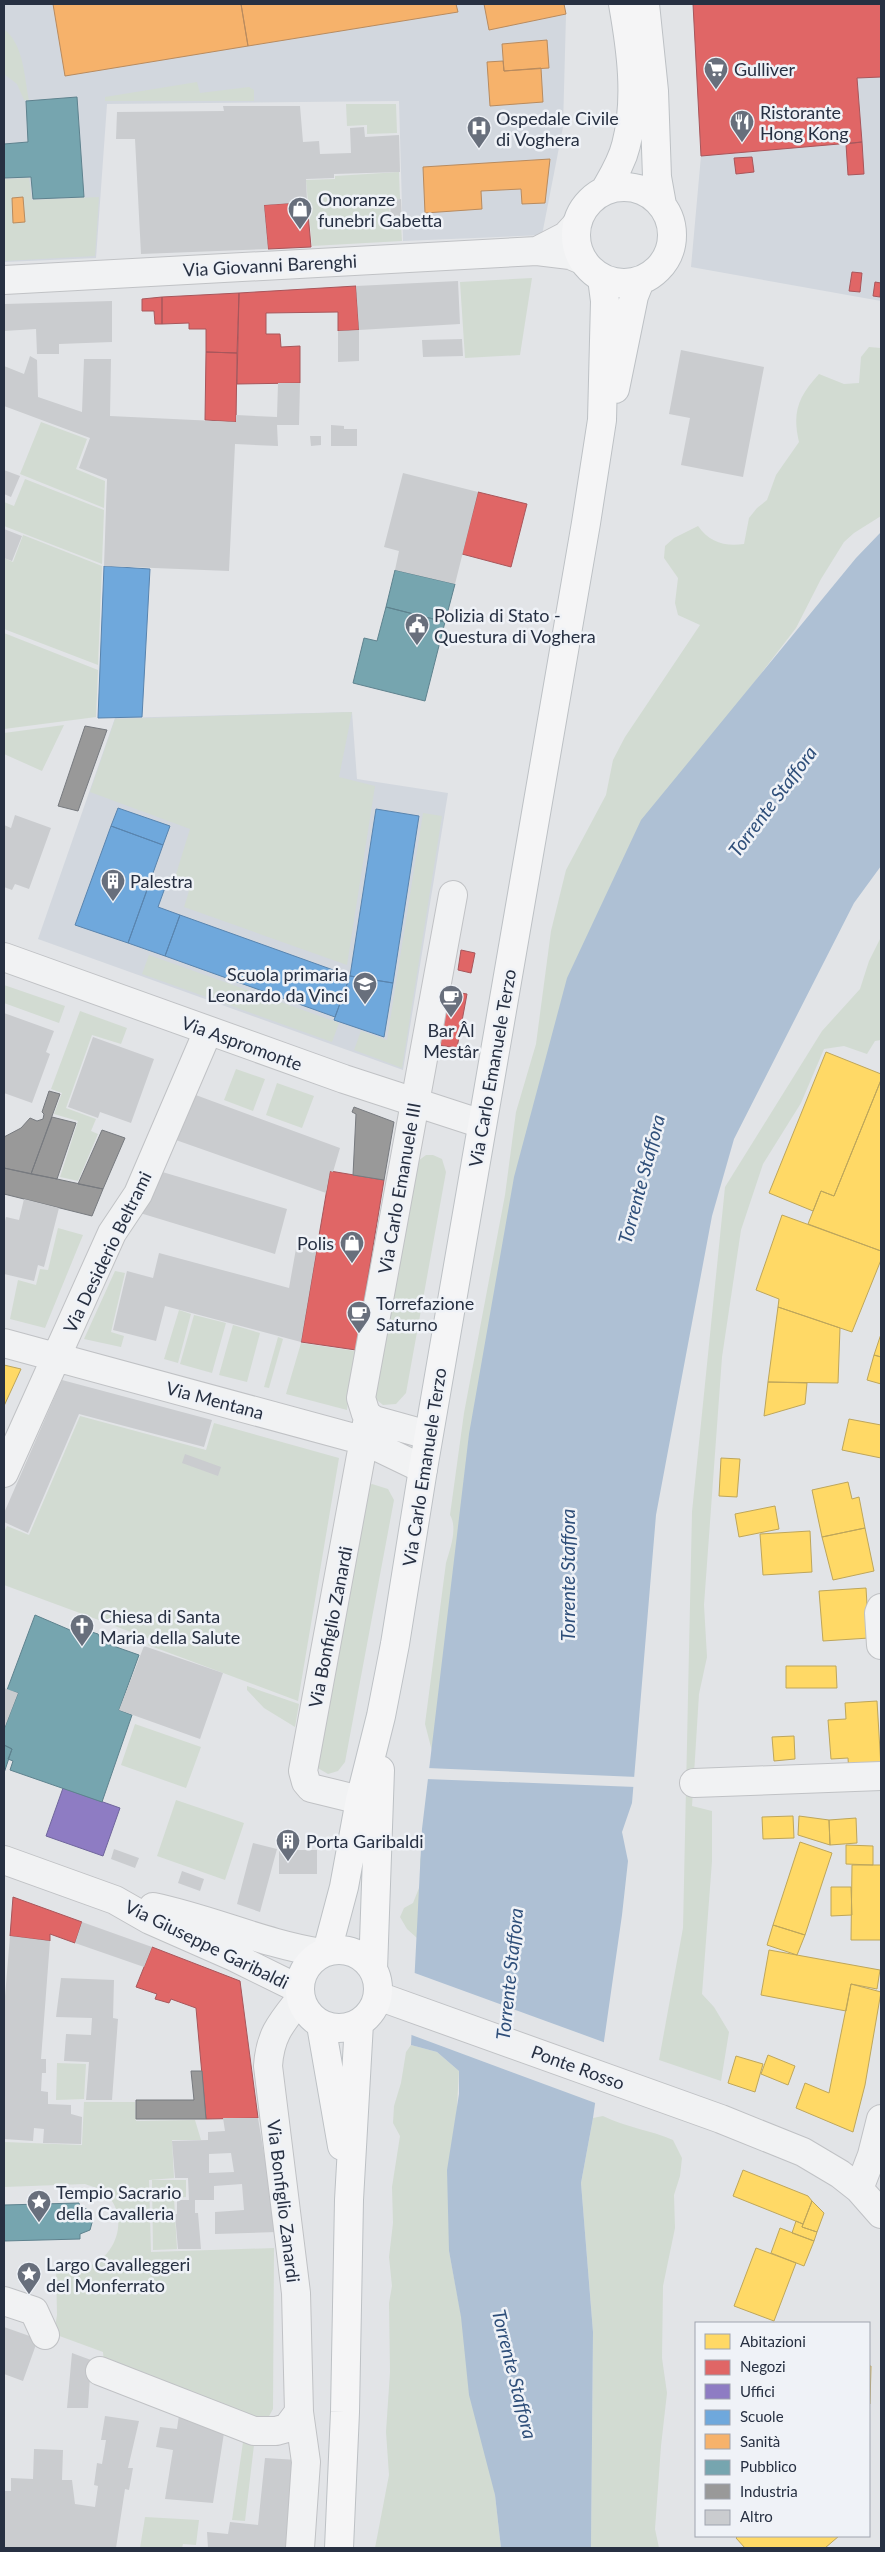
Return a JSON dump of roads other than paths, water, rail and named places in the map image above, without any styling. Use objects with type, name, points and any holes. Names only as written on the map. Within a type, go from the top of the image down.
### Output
[{"type":"main road","points":[[605,190],[621,161],[630,125],[631,68],[623,4]]},
{"type":"main road","points":[[645,4],[654,91],[657,176],[662,205]]},
{"type":"main road","points":[[576,226],[582,211],[591,198],[605,190],[620,186],[636,188],[651,194],[662,205],[670,219],[671,247],[660,268],[640,281],[614,283],[591,269]]},
{"type":"main road","name":"Via Carlo Emanuele Terzo","points":[[316,1951],[335,1921],[344,1887],[360,1800],[381,1716],[395,1644],[428,1435],[602,420],[606,301],[591,269],[577,249],[576,226]]},
{"type":"main road","name":"Via Carlo Emanuele Terzo","points":[[602,420],[614,393],[634,296],[640,281]]},
{"type":"main road","name":"Via Carlo Emanuele Terzo","points":[[381,1716],[382,1989]]},
{"type":"main road","points":[[345,1950],[354,1953],[368,1963],[382,1989],[374,2007],[359,2023],[340,2029],[321,2025],[305,2010],[300,1994],[305,1968],[316,1951],[345,1950]]},
{"type":"main road","points":[[340,2548],[346,2412],[349,2200],[359,2023]]},
{"type":"main road","points":[[321,2025],[349,2200]]},
{"type":"street","name":"Via Giovanni Barenghi","points":[[537,251],[566,236],[576,226]]},
{"type":"street","name":"Via Giovanni Barenghi","points":[[4,280],[537,251],[570,255],[591,269]]},
{"type":"street","name":"Via Carlo Emanuele III","points":[[366,1414],[361,1398],[453,895]]},
{"type":"street","name":"Via Aspromonte","points":[[4,957],[414,1102],[482,1124]]},
{"type":"street","name":"Via Desiderio Beltrami","points":[[4,1472],[118,1222],[138,1194],[208,1030]]},
{"type":"street","name":"Via Mentana","points":[[4,1343],[365,1441],[423,1469]]},
{"type":"street","points":[[366,1414],[384,1424],[428,1435]]},
{"type":"street","name":"Via Bonfiglio Zanardi","points":[[360,1800],[311,1788],[306,1782],[303,1771],[365,1441],[366,1414]]},
{"type":"street","points":[[881,1608],[879,1613],[881,1645]]},
{"type":"street","points":[[694,1783],[881,1776]]},
{"type":"street","name":"Via Giuseppe Garibaldi","points":[[4,1862],[115,1900],[197,1918],[316,1951]]},
{"type":"street","name":"Via Giuseppe Garibaldi","points":[[115,1900],[150,1920],[234,1957],[300,1994]]},
{"type":"street","name":"Ponte Rosso","points":[[382,1989],[721,2119],[816,2158],[859,2189],[881,2214]]},
{"type":"street","name":"Via Bonfiglio Zanardi","points":[[300,1994],[277,2028],[269,2048],[268,2066],[296,2293],[299,2412],[306,2462],[300,2548]]},
{"type":"street","points":[[859,2189],[872,2155],[881,2119]]},
{"type":"street","points":[[4,2301],[34,2311],[45,2335]]},
{"type":"street","points":[[100,2371],[254,2431],[276,2431],[287,2428],[299,2412]]},
{"type":"water","name":"Torrente Staffora","points":[[881,532],[881,866],[854,903],[734,1139],[712,1216],[656,1515],[632,1803],[622,1832],[628,1861],[622,1915],[593,2118],[581,2183],[593,2332],[591,2548],[501,2548],[495,2495],[469,2395],[461,2317],[449,2251],[447,2170],[459,2094],[459,2071],[437,2052],[411,2045],[422,1829],[469,1434],[514,1177],[567,978],[641,820],[856,558]]},
{"type":"place","name":"Gulliver","points":[[716,90]]},
{"type":"place","name":"Ristorante Hong Kong","points":[[742,143]]},
{"type":"place","name":"Ospedale Civile di Voghera","points":[[479,149]]},
{"type":"place","name":"Onoranze funebri Gabetta","points":[[300,230]]},
{"type":"place","name":"Polizia di Stato - Questura di Voghera","points":[[417,646]]},
{"type":"place","name":"Palestra","points":[[113,902]]},
{"type":"place","name":"Scuola primaria Leonardo da Vinci","points":[[365,1005]]},
{"type":"place","name":"Bar Âl Mestâr","points":[[451,1018]]},
{"type":"place","name":"Polis","points":[[352,1264]]},
{"type":"place","name":"Torrefazione Saturno","points":[[359,1334]]},
{"type":"place","name":"Chiesa di Santa Maria della Salute","points":[[82,1647]]},
{"type":"place","name":"Porta Garibaldi","points":[[288,1862]]},
{"type":"place","name":"Tempio Sacrario della Cavalleria","points":[[39,2223]]},
{"type":"place","name":"Largo Cavalleggeri del Monferrato","points":[[29,2295]]}]
